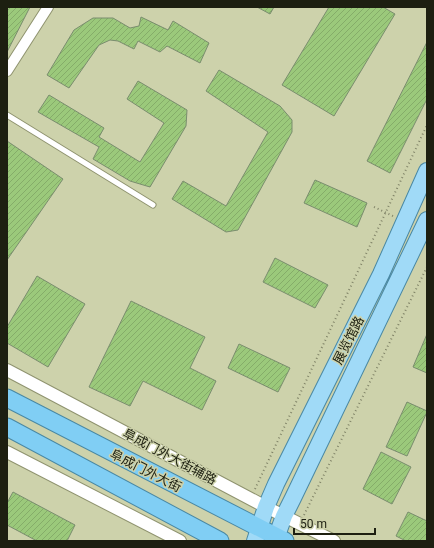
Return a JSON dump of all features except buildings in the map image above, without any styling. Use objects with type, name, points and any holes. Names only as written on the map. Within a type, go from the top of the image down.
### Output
[{"type":"highway","name":"阜成门外大街","points":[[7,398],[257,535],[279,540]]},
{"type":"highway","name":"阜成门外大街","points":[[7,427],[220,541]]},
{"type":"main road","name":"展览馆路","points":[[257,535],[266,507],[276,484],[381,274],[427,171]]},
{"type":"main road","name":"展览馆路","points":[[279,540],[284,516],[427,220]]},
{"type":"street","points":[[7,71],[48,7]]},
{"type":"street","name":"阜成门外大街辅路","points":[[7,370],[266,507],[334,541]]},
{"type":"street","points":[[7,452],[180,541]]},
{"type":"lane","points":[[7,115],[153,205]]},
{"type":"path","points":[[250,498],[427,124]]},
{"type":"path","points":[[300,523],[427,267]]}]
